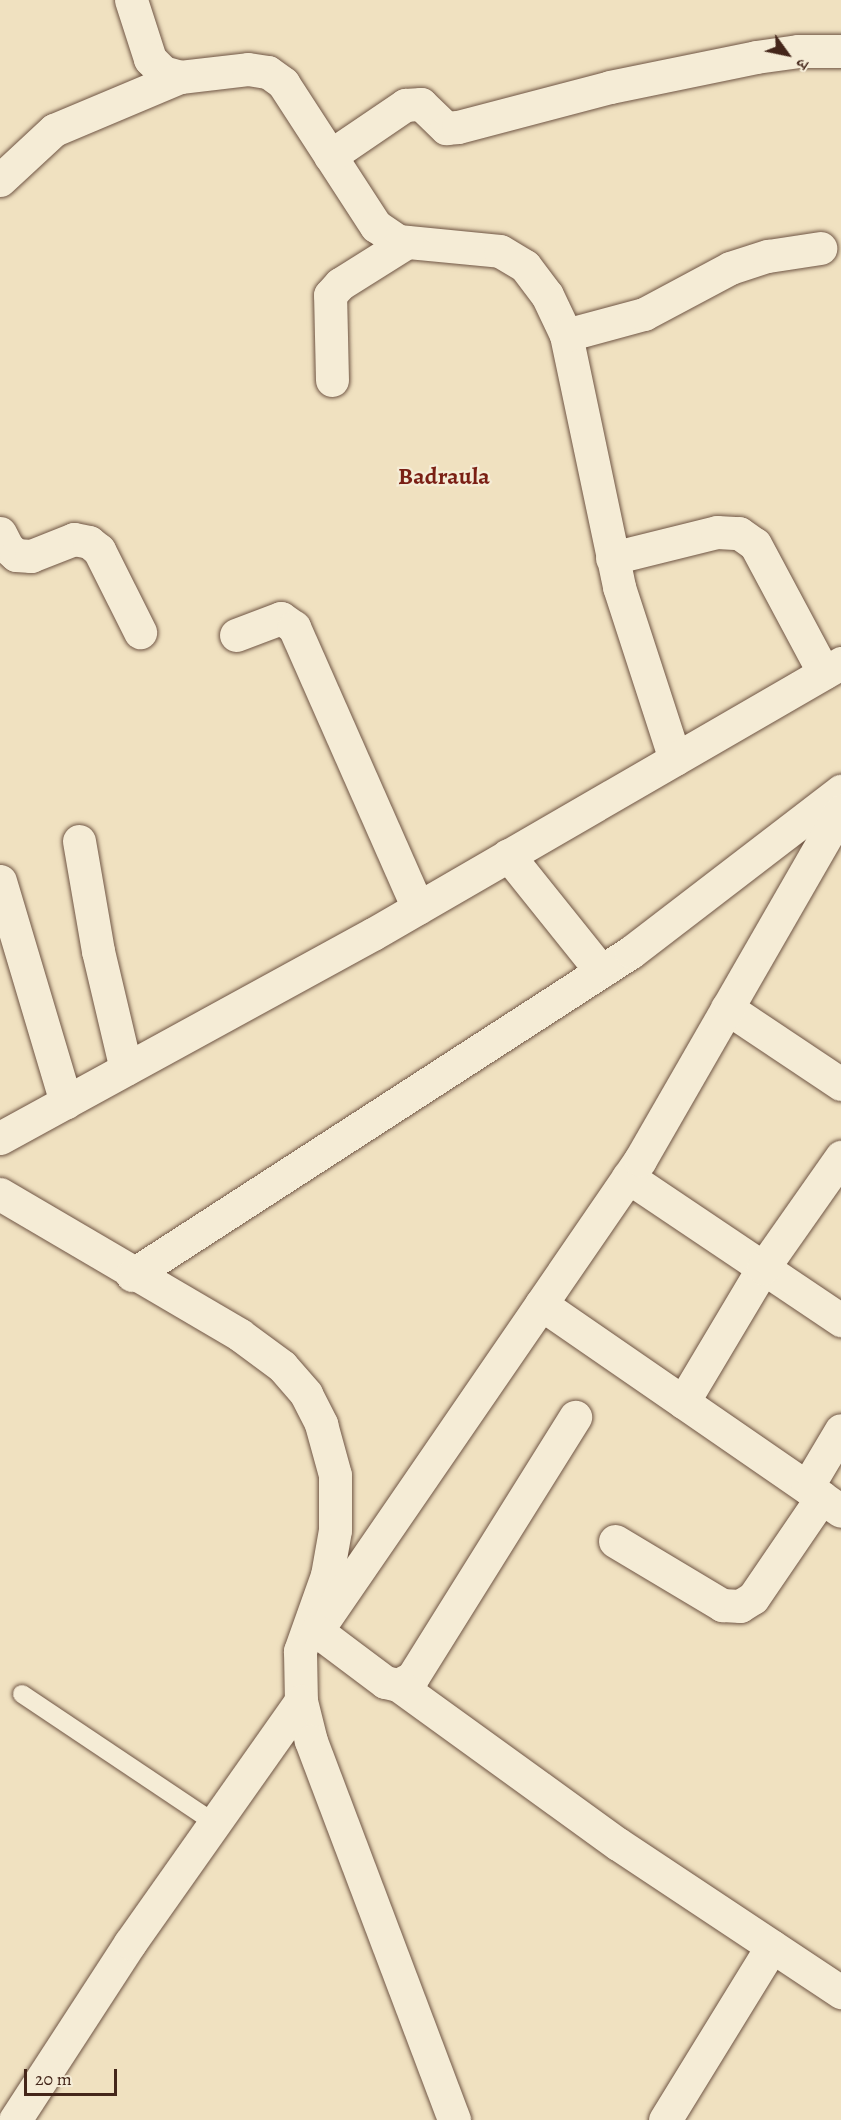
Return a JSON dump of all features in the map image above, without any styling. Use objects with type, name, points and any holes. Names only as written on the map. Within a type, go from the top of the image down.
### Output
[{"type":"street","points":[[132,0],[150,59],[163,72],[180,77]]},
{"type":"street","points":[[330,156],[405,105],[421,104],[446,128],[458,128],[610,87],[756,57],[798,51],[841,51]]},
{"type":"street","points":[[0,180],[54,130],[180,77],[248,69],[268,72],[283,83],[376,226],[398,241],[500,251],[525,266],[547,295],[566,335],[612,558],[629,622],[675,759]]},
{"type":"street","points":[[332,380],[330,295],[339,284],[407,242]]},
{"type":"street","points":[[566,335],[644,314],[730,268],[768,256],[820,249]]},
{"type":"street","points":[[0,1138],[418,908],[832,668],[755,544],[739,533],[717,532],[612,558]]},
{"type":"street","points":[[0,533],[6,547],[16,555],[31,556],[74,539],[89,542],[99,550],[140,632]]},
{"type":"street","points":[[236,635],[281,618],[294,627],[418,908]]},
{"type":"street","points":[[132,1275],[601,971],[841,791]]},
{"type":"street","points":[[308,1641],[628,1177],[841,811]]},
{"type":"street","points":[[79,841],[98,951],[126,1069]]},
{"type":"street","points":[[508,855],[601,971]]},
{"type":"street","points":[[0,881],[66,1102]]},
{"type":"street","points":[[727,1008],[841,1084]]},
{"type":"street","points":[[682,1402],[763,1268],[841,1157]]},
{"type":"street","points":[[628,1177],[841,1320]]},
{"type":"street","points":[[0,1194],[132,1275],[240,1335],[282,1366],[306,1394],[321,1424],[335,1475],[335,1530],[327,1575],[308,1641],[301,1701],[311,1742],[454,2120]]},
{"type":"street","points":[[541,1304],[823,1498]]},
{"type":"street","points":[[398,1685],[412,1678],[431,1652],[575,1417]]},
{"type":"street","points":[[615,1540],[722,1605],[740,1606],[753,1598],[823,1498],[841,1430]]},
{"type":"street","points":[[308,1641],[373,1675],[398,1685],[618,1844],[841,1992]]},
{"type":"street","points":[[15,2120],[130,1943],[301,1701]]},
{"type":"street","points":[[665,2120],[772,1946]]},
{"type":"lane","points":[[22,1694],[216,1824]]},
{"type":"district","name":"Badraula","points":[[444,477]]}]
